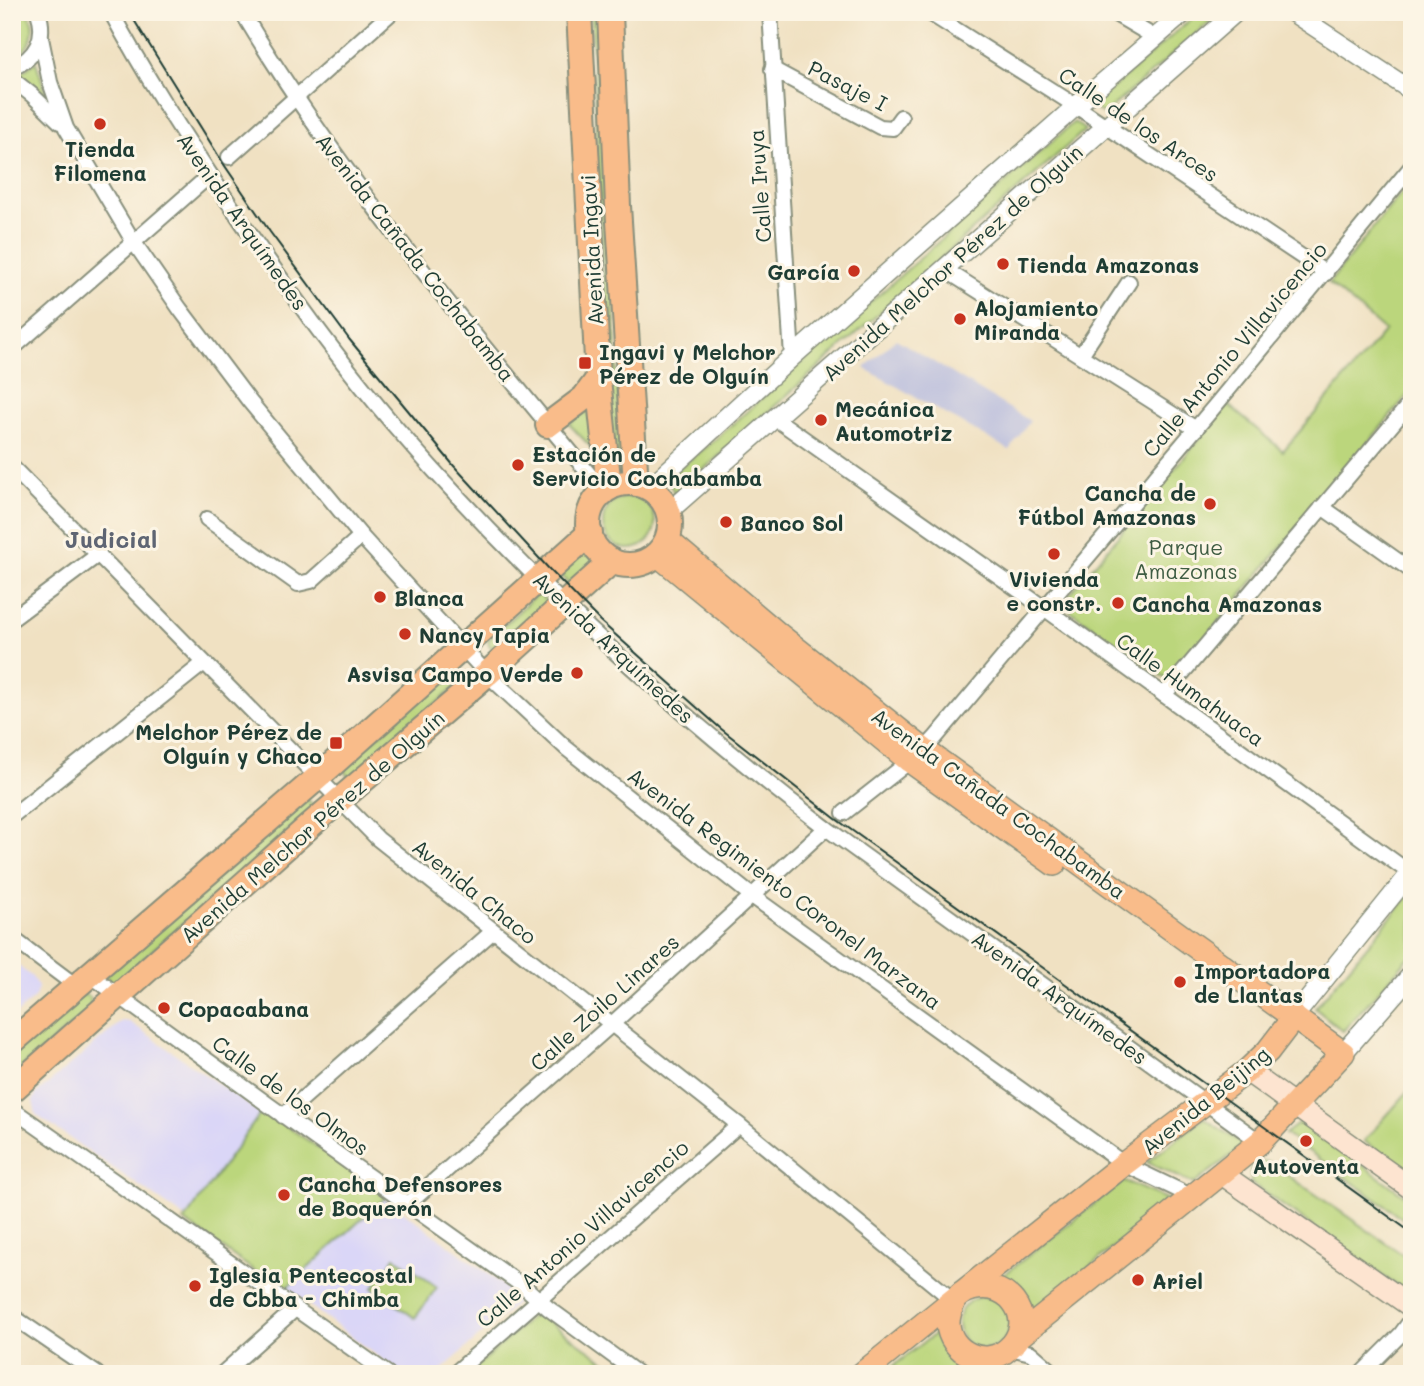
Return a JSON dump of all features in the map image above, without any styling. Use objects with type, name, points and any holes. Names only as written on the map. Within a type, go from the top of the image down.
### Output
[{"type":"highway","name":"Avenida Ingavi","points":[[579,12],[606,490]]},
{"type":"highway","name":"Avenida Ingavi","points":[[610,12],[618,206],[643,486]]},
{"type":"highway","points":[[548,425],[584,397],[598,379]]},
{"type":"highway","points":[[622,484],[643,486],[662,499],[668,512],[670,526],[662,547],[647,560],[634,564],[612,561],[598,549],[590,533],[590,511],[606,490],[622,484]]},
{"type":"highway","name":"Avenida Melchor Pérez de Olguín","points":[[12,1042],[317,778],[590,533]]},
{"type":"highway","name":"Avenida Melchor Pérez de Olguín","points":[[12,1090],[338,801],[488,674],[612,561]]},
{"type":"main road","name":"Avenida Cañada Cochabamba","points":[[662,547],[790,644],[917,755],[1338,1058]]},
{"type":"main road","name":"Avenida Beijing","points":[[862,1374],[1124,1164],[1247,1071],[1268,1051],[1289,1023]]},
{"type":"main road","points":[[972,1374],[1260,1142],[1338,1058]]},
{"type":"main road","points":[[1247,1071],[1412,1189]]},
{"type":"main road","points":[[1222,1174],[1412,1307]]},
{"type":"main road","points":[[985,1286],[1007,1294],[1015,1303],[1020,1326],[1006,1348],[977,1357],[957,1346],[948,1324],[958,1297],[973,1288],[985,1286]]},
{"type":"street","points":[[12,68],[28,58],[47,12]]},
{"type":"street","name":"Avenida Arquímedes","points":[[111,12],[169,112],[210,175],[260,250],[329,344],[392,423],[454,492],[565,604],[710,736],[826,828],[1260,1142]]},
{"type":"street","name":"Avenida Cañada Cochabamba","points":[[242,12],[296,99],[435,287],[548,425],[606,490]]},
{"type":"street","points":[[229,157],[392,12]]},
{"type":"street","name":"Calle Iruya","points":[[770,12],[792,357]]},
{"type":"street","name":"Calle de los Arces","points":[[928,12],[1076,106],[1326,272]]},
{"type":"street","points":[[1112,12],[1156,38]]},
{"type":"street","name":"Avenida Melchor Pérez de Olguín","points":[[643,486],[1185,12]]},
{"type":"street","name":"Avenida Melchor Pérez de Olguín","points":[[668,512],[1236,12]]},
{"type":"street","points":[[1292,12],[1412,91]]},
{"type":"street","name":"Avenida Regimiento Coronel Marzana","points":[[40,26],[50,82],[66,128]]},
{"type":"street","name":"Pasaje I","points":[[772,69],[880,127],[893,128],[901,117]]},
{"type":"street","name":"Avenida Regimiento Coronel Marzana","points":[[12,79],[50,110],[66,128],[133,241],[250,402],[361,536],[488,674],[566,748],[752,896],[1124,1164],[1193,1197]]},
{"type":"street","name":"Calle Antonio Villavicencio","points":[[917,755],[1196,429],[1412,166]]},
{"type":"street","points":[[12,349],[210,175]]},
{"type":"street","points":[[944,269],[1196,429]]},
{"type":"street","points":[[1081,355],[1129,282]]},
{"type":"street","points":[[1164,695],[1412,401]]},
{"type":"street","name":"Calle Humahuaca","points":[[776,419],[1411,872]]},
{"type":"street","name":"Avenida Chaco","points":[[12,467],[378,839],[492,932],[958,1297]]},
{"type":"street","points":[[1322,507],[1412,571]]},
{"type":"street","points":[[208,519],[298,583],[311,581],[361,536]]},
{"type":"street","points":[[12,619],[99,554]]},
{"type":"street","points":[[12,817],[204,663]]},
{"type":"street","points":[[845,813],[917,755]]},
{"type":"street","name":"Calle Zoilo Linares","points":[[408,1204],[612,1024],[826,828]]},
{"type":"street","name":"Avenida Beijing","points":[[1289,1023],[1411,872]]},
{"type":"street","points":[[283,1116],[492,932]]},
{"type":"street","name":"Calle de los Olmos","points":[[12,938],[82,980],[118,995],[527,1289],[638,1374]]},
{"type":"street","points":[[1338,1058],[1412,974]]},
{"type":"street","points":[[12,1109],[388,1374]]},
{"type":"street","name":"Calle Antonio Villavicencio","points":[[454,1374],[739,1125]]},
{"type":"street","points":[[222,1374],[295,1309]]},
{"type":"street","points":[[12,1316],[97,1374]]},
{"type":"street","points":[[1361,1374],[1412,1320]]},
{"type":"street","points":[[1006,1348],[1031,1353],[1055,1374]]},
{"type":"shaded area","points":[[896,339],[1030,421],[1009,450],[864,368]]},
{"type":"shaded area","points":[[12,961],[32,977],[38,987],[35,997],[12,1018]]},
{"type":"shaded area","points":[[122,1021],[130,1022],[260,1113],[186,1218],[36,1115],[33,1101],[36,1094]]},
{"type":"shaded area","points":[[385,1198],[518,1296],[517,1303],[437,1374],[402,1374],[286,1288]]},
{"type":"green space","points":[[12,12],[28,12],[33,32],[24,50],[12,58]]},
{"type":"green space","points":[[591,12],[599,12],[619,410],[631,470],[612,467]]},
{"type":"green space","points":[[1199,12],[1221,12],[1104,114],[1091,107]]},
{"type":"green space","points":[[36,62],[49,102],[18,75]]},
{"type":"green space","points":[[1074,122],[1085,130],[675,495],[667,477],[708,446]]},
{"type":"green space","name":"Parque Amazonas","points":[[1412,179],[1412,390],[1174,676],[1168,678],[1160,675],[1064,606],[1064,601],[1228,405],[1283,451],[1385,331],[1329,283]]},
{"type":"green space","points":[[589,409],[592,442],[589,445],[569,424]]},
{"type":"green space","points":[[629,497],[639,499],[647,505],[653,513],[653,533],[647,541],[639,547],[629,549],[619,547],[611,541],[605,533],[603,523],[605,513],[611,505],[619,499]]},
{"type":"green space","points":[[582,553],[589,554],[593,559],[593,566],[570,585],[560,575]]},
{"type":"green space","points":[[538,593],[549,604],[501,646],[496,649],[489,646],[488,640]]},
{"type":"green space","points":[[453,670],[461,678],[460,683],[352,777],[347,775],[344,766]]},
{"type":"green space","points":[[307,799],[315,807],[114,984],[109,982],[106,974]]},
{"type":"green space","points":[[1412,892],[1412,954],[1343,1031],[1315,1008]]},
{"type":"green space","points":[[85,994],[90,998],[92,1008],[12,1075],[12,1054],[79,996]]},
{"type":"green space","points":[[1412,1087],[1412,1175],[1364,1141]]},
{"type":"green space","points":[[263,1110],[388,1195],[283,1291],[184,1221]]},
{"type":"green space","points":[[1204,1118],[1244,1145],[1194,1184],[1147,1162]]},
{"type":"green space","points":[[1302,1121],[1412,1201],[1412,1225],[1285,1134]]},
{"type":"green space","points":[[1262,1161],[1270,1163],[1412,1261],[1412,1293],[1407,1293],[1251,1183],[1250,1169]]},
{"type":"green space","points":[[1124,1181],[1171,1201],[1032,1313],[1022,1291],[1001,1277]]},
{"type":"green space","points":[[395,1257],[437,1287],[415,1318],[373,1288]]},
{"type":"green space","points":[[984,1297],[994,1299],[1002,1305],[1008,1313],[1008,1333],[1002,1341],[994,1347],[984,1349],[974,1347],[966,1341],[960,1333],[958,1323],[960,1313],[966,1305],[974,1299]]},
{"type":"green space","points":[[535,1314],[539,1315],[623,1374],[468,1374]]},
{"type":"green space","points":[[936,1333],[945,1353],[961,1368],[954,1374],[883,1374]]},
{"type":"tram line","points":[[129,12],[223,163],[349,339],[454,466],[600,621],[720,728],[836,819],[1412,1233]]},
{"type":"place","name":"Tienda Filomena","points":[[100,124]]},
{"type":"place","name":"Tienda Amazonas","points":[[1003,264]]},
{"type":"place","name":"García","points":[[854,271]]},
{"type":"place","name":"Alojamiento Miranda","points":[[960,319]]},
{"type":"place","name":"Ingavi y Melchor Pérez de Olguín","points":[[585,363]]},
{"type":"place","name":"Mecánica Automotriz","points":[[821,420]]},
{"type":"place","name":"Estación de Servicio Cochabamba","points":[[518,465]]},
{"type":"place","name":"Cancha de Fútbol Amazonas","points":[[1210,504]]},
{"type":"place","name":"Banco Sol","points":[[726,522]]},
{"type":"place","name":"Vivienda e constr.","points":[[1054,554]]},
{"type":"place","name":"Blanca","points":[[380,597]]},
{"type":"place","name":"Cancha Amazonas","points":[[1118,603]]},
{"type":"place","name":"Nancy Tapia","points":[[405,634]]},
{"type":"place","name":"Asvisa Campo Verde","points":[[577,673]]},
{"type":"place","name":"Melchor Pérez de Olguín y Chaco","points":[[336,743]]},
{"type":"place","name":"Importadora de Llantas","points":[[1180,982]]},
{"type":"place","name":"Copacabana","points":[[164,1008]]},
{"type":"place","name":"Autoventa","points":[[1306,1141]]},
{"type":"place","name":"Cancha Defensores de Boquerón","points":[[284,1195]]},
{"type":"place","name":"Ariel","points":[[1138,1280]]},
{"type":"place","name":"Iglesia Pentecostal de Cbba - Chimba","points":[[195,1286]]},
{"type":"district","name":"Judicial","points":[[111,539]]}]
